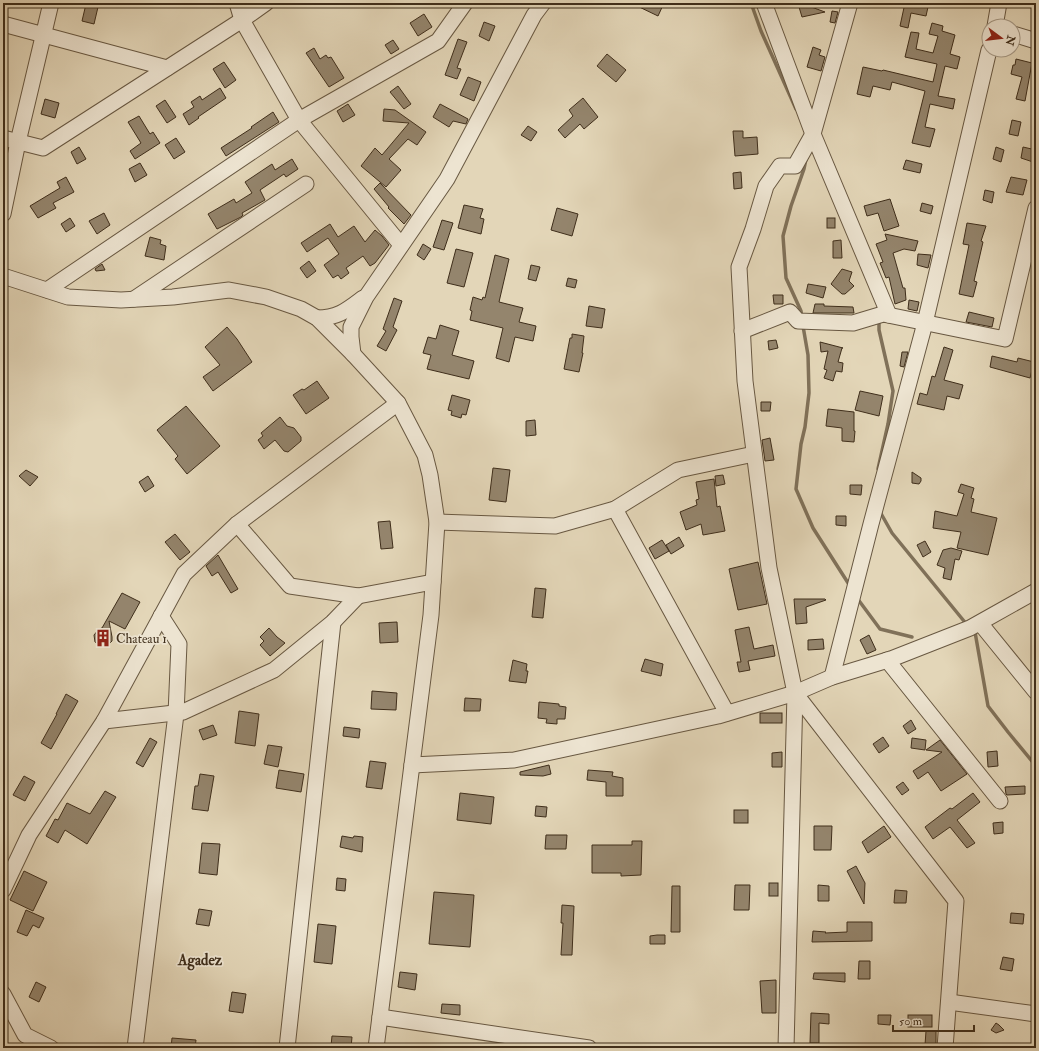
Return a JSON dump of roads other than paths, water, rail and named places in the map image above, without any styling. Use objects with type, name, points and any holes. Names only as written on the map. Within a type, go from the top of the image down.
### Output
[{"type":"street","points":[[3,214],[18,142],[51,3]]},
{"type":"street","points":[[237,3],[242,20],[299,120],[401,245]]},
{"type":"street","points":[[3,138],[43,148],[266,3]]},
{"type":"street","points":[[47,290],[299,120],[438,41],[465,3]]},
{"type":"street","points":[[354,354],[351,327],[366,297],[447,179],[534,15],[543,3]]},
{"type":"street","points":[[764,3],[813,134],[889,315]]},
{"type":"street","points":[[786,1048],[795,693],[769,568],[754,454],[745,381],[739,267],[753,229],[766,186],[780,166],[795,166],[813,134],[850,3]]},
{"type":"street","points":[[996,18],[999,3]]},
{"type":"street","points":[[3,24],[167,68]]},
{"type":"street","points":[[1021,36],[1036,41]]},
{"type":"street","points":[[832,677],[925,323],[987,58]]},
{"type":"street","points":[[134,299],[306,184]]},
{"type":"street","points":[[742,332],[790,312],[798,321],[852,323],[883,314],[1005,339],[1035,213]]},
{"type":"street","points":[[3,276],[68,297],[103,300],[134,299],[173,297],[229,290],[272,299],[301,309],[317,318],[354,354],[398,402],[425,455],[430,475],[437,522],[433,582],[412,765],[376,1048]]},
{"type":"street","points":[[317,318],[328,318],[338,315],[366,297]]},
{"type":"street","points":[[3,890],[29,835],[104,721],[184,574],[237,524],[398,402]]},
{"type":"street","points":[[437,522],[555,526],[615,510],[678,470],[754,454]]},
{"type":"street","points":[[615,510],[727,713]]},
{"type":"street","points":[[237,524],[290,586],[358,596],[433,582]]},
{"type":"street","points":[[412,765],[514,760],[727,713],[795,693],[832,677],[887,660],[970,628],[1036,591]]},
{"type":"street","points":[[104,721],[183,712],[274,670],[333,622],[358,596]]},
{"type":"street","points":[[135,1048],[176,714],[179,644],[161,616]]},
{"type":"street","points":[[287,1048],[333,622]]},
{"type":"street","points":[[980,623],[1036,692]]},
{"type":"street","points":[[887,660],[1000,801]]},
{"type":"street","points":[[795,693],[956,901],[945,1048]]},
{"type":"street","points":[[3,994],[25,1035],[51,1048]]},
{"type":"street","points":[[949,1002],[1036,1014]]},
{"type":"street","points":[[380,1017],[589,1048]]},
{"type":"waterway","points":[[751,3],[761,31],[796,109]]},
{"type":"waterway","points":[[802,318],[801,311],[786,278],[783,236],[806,159]]},
{"type":"waterway","points":[[878,469],[888,424],[893,391],[879,330],[879,320]]},
{"type":"waterway","points":[[803,326],[808,355],[809,393],[796,489],[813,528],[850,586]]},
{"type":"waterway","points":[[879,510],[892,533],[968,626]]},
{"type":"waterway","points":[[857,598],[880,629],[912,637]]},
{"type":"waterway","points":[[972,630],[975,632],[988,706],[1036,766]]},
{"type":"place","name":"Chateau 1","points":[[103,638]]},
{"type":"district","name":"Agadez","points":[[200,960]]}]
